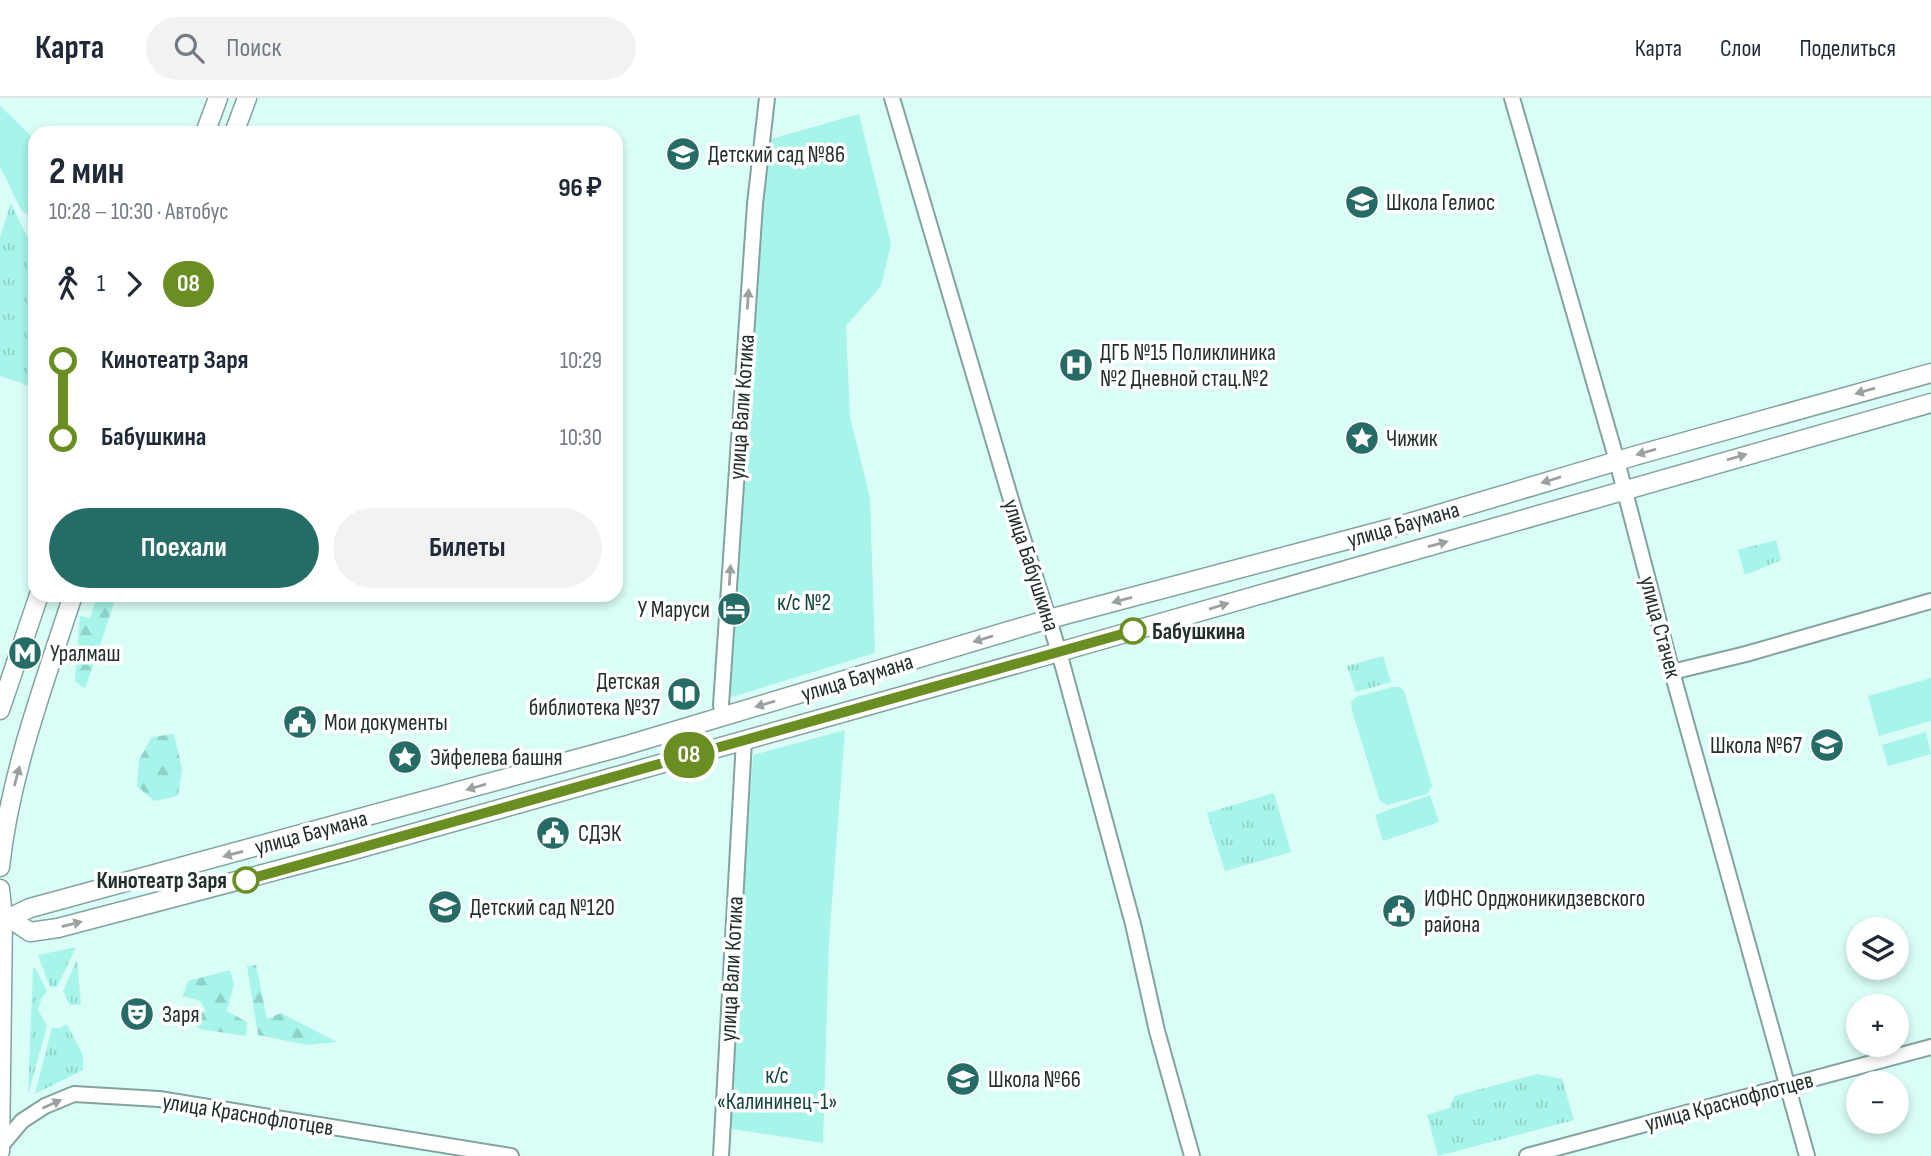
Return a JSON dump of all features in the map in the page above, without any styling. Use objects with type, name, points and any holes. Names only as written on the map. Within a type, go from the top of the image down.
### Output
[{"type":"main road","points":[[208,126],[218,98]]},
{"type":"main road","points":[[237,126],[247,98]]},
{"type":"main road","name":"улица Баумана","points":[[4,917],[369,817],[1049,619],[1392,528],[1617,461],[1931,373]]},
{"type":"main road","name":"улица Баумана","points":[[4,917],[30,932],[58,928],[222,887],[1931,403]]},
{"type":"main road","points":[[0,710],[37,602]]},
{"type":"main road","points":[[0,867],[4,831],[17,775],[71,602]]},
{"type":"main road","points":[[0,889],[4,917],[0,1149]]},
{"type":"street","name":"улица Вали Котика","points":[[723,716],[721,705],[755,204],[767,98]]},
{"type":"street","name":"улица Бабушкина","points":[[892,98],[1014,510],[1059,652],[1133,924],[1157,1031],[1192,1156]]},
{"type":"street","name":"улица Стачек","points":[[1513,98],[1617,461],[1672,672],[1807,1156]]},
{"type":"street","points":[[1672,672],[1746,654],[1931,601]]},
{"type":"street","name":"улица Вали Котика","points":[[720,1156],[744,740]]},
{"type":"street","name":"улица Краснофлотцев","points":[[1527,1156],[1931,1047]]},
{"type":"street","name":"улица Краснофлотцев","points":[[0,1149],[22,1121],[45,1106],[74,1094],[159,1099],[511,1156]]},
{"type":"green space","points":[[0,106],[28,133],[28,214],[21,210],[0,166]]},
{"type":"green space","name":"к/с №2","points":[[859,114],[891,244],[881,286],[846,326],[850,417],[870,498],[875,653],[732,697],[728,690],[767,140]]},
{"type":"green space","points":[[11,203],[28,238],[28,386],[0,376],[0,237]]},
{"type":"green space","points":[[1776,540],[1781,560],[1745,575],[1738,550]]},
{"type":"green space","points":[[95,602],[115,602],[85,689],[75,681],[80,616],[90,618]]},
{"type":"green space","points":[[1383,656],[1391,682],[1356,692],[1347,666]]},
{"type":"green space","points":[[1931,678],[1931,721],[1879,736],[1868,696]]},
{"type":"green space","points":[[1400,687],[1404,691],[1432,786],[1427,794],[1387,805],[1380,801],[1351,702],[1356,697]]},
{"type":"green space","name":"к/с «Калининец-1»","points":[[845,730],[829,941],[823,1143],[726,1128],[753,755]]},
{"type":"green space","points":[[1926,732],[1931,754],[1888,766],[1882,745]]},
{"type":"green space","points":[[174,734],[182,769],[178,796],[154,801],[137,786],[139,760],[152,737]]},
{"type":"green space","points":[[1274,793],[1291,852],[1225,871],[1207,813]]},
{"type":"green space","points":[[1430,795],[1439,822],[1383,841],[1375,815]]},
{"type":"green space","points":[[76,947],[57,987],[50,987],[38,955]]},
{"type":"green space","points":[[77,960],[81,1005],[70,1005],[63,991]]},
{"type":"green space","points":[[256,965],[267,1019],[281,1013],[337,1042],[308,1045],[258,1035],[247,966]]},
{"type":"green space","points":[[33,968],[47,992],[42,997],[38,1010],[47,1026],[28,1095]]},
{"type":"green space","points":[[230,970],[234,984],[227,1011],[247,1022],[246,1036],[199,1029],[190,1015],[206,1011],[200,1001],[183,996],[188,981]]},
{"type":"green space","points":[[67,1024],[83,1056],[83,1070],[35,1094],[52,1028]]},
{"type":"green space","points":[[1537,1074],[1562,1079],[1574,1120],[1438,1156],[1427,1115],[1449,1108],[1455,1096]]},
{"type":"bus line","name":"08","points":[[246,880],[1133,631]]},
{"type":"place","name":"Детский сад №86","points":[[683,154]]},
{"type":"place","name":"Школа Гелиос","points":[[1362,202]]},
{"type":"place","name":"ДГБ №15 Поликлиника №2 Дневной стац.№2","points":[[1076,365]]},
{"type":"place","name":"Чижик","points":[[1362,438]]},
{"type":"place","name":"У Маруси","points":[[734,609]]},
{"type":"place","name":"Бабушкина","points":[[1133,631]]},
{"type":"place","name":"Уралмаш","points":[[25,653]]},
{"type":"place","name":"Детская библиотека №37","points":[[684,694]]},
{"type":"place","name":"Мои документы","points":[[300,722]]},
{"type":"place","name":"Школа №67","points":[[1827,745]]},
{"type":"place","name":"Эйфелева башня","points":[[405,757]]},
{"type":"place","name":"СДЭК","points":[[553,833]]},
{"type":"place","name":"Кинотеатр Заря","points":[[246,880]]},
{"type":"place","name":"Детский сад №120","points":[[445,907]]},
{"type":"place","name":"ИФНС Орджоникидзевского района","points":[[1399,911]]},
{"type":"place","name":"Заря","points":[[137,1014]]},
{"type":"place","name":"Школа №66","points":[[963,1079]]}]
